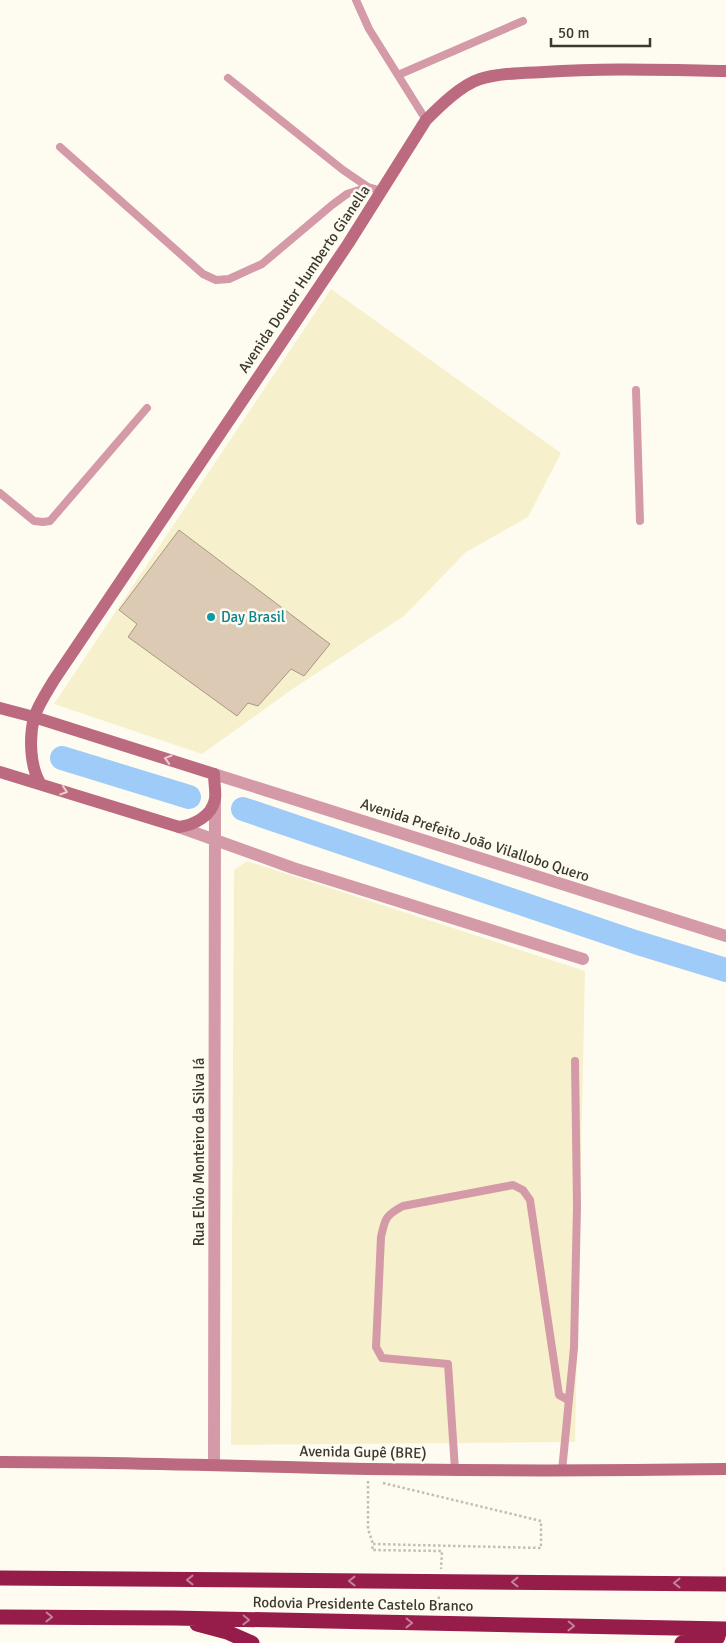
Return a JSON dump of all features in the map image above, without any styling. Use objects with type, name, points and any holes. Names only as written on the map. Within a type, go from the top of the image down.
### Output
[{"type":"highway","name":"Rodovia Presidente Castelo Branco","points":[[0,1578],[726,1584]]},
{"type":"highway","name":"Rodovia Presidente Castelo Branco","points":[[0,1617],[174,1618],[726,1628]]},
{"type":"highway","points":[[174,1618],[227,1632],[252,1643]]},
{"type":"highway","points":[[682,1643],[697,1639],[726,1636]]},
{"type":"main road","name":"Avenida Doutor Humberto Gianella","points":[[34,717],[54,680],[382,192],[426,120],[457,92],[479,79],[562,71],[726,71]]},
{"type":"main road","name":"Avenida Prefeito João Vilallobo Quero","points":[[0,708],[214,774]]},
{"type":"main road","points":[[34,717],[33,762],[40,783]]},
{"type":"main road","points":[[0,772],[179,827],[188,826],[203,818],[210,810],[215,799],[214,774]]},
{"type":"main road","name":"Avenida Gupê (BRE)","points":[[0,1462],[214,1464],[562,1472],[726,1470]]},
{"type":"street","name":"Avenida Prefeito João Vilallobo Quero","points":[[214,774],[726,936]]},
{"type":"street","points":[[215,799],[216,840]]},
{"type":"street","points":[[179,827],[293,868],[583,959]]},
{"type":"street","name":"Rua Elvio Monteiro da Silva Iá","points":[[214,1464],[216,840]]},
{"type":"lane","points":[[356,0],[369,29],[426,120]]},
{"type":"lane","points":[[398,75],[523,21]]},
{"type":"lane","points":[[228,78],[343,170],[368,188],[382,192]]},
{"type":"lane","points":[[60,146],[203,274],[216,280],[229,279],[262,264],[347,194],[368,188]]},
{"type":"lane","points":[[636,390],[640,521]]},
{"type":"lane","points":[[0,493],[34,521],[50,521],[147,408]]},
{"type":"lane","points":[[562,1472],[574,1348],[577,1206],[575,1061]]},
{"type":"lane","points":[[455,1470],[448,1364],[382,1358],[376,1347],[381,1237],[384,1223],[390,1213],[403,1206],[513,1185],[523,1190],[530,1200],[559,1396],[568,1400]]},
{"type":"path","points":[[368,1480],[368,1529],[373,1544],[372,1550],[442,1551],[441,1570]]},
{"type":"path","points":[[373,1544],[541,1548],[541,1521],[378,1482]]},
{"type":"path","points":[[438,1616],[440,1588]]},
{"type":"shaded area","points":[[331,289],[561,453],[528,517],[466,552],[404,616],[294,688],[202,754],[54,704]]},
{"type":"shaded area","points":[[247,861],[585,971],[575,1442],[231,1445],[234,870]]},
{"type":"building","name":"Day Brasil","points":[[179,530],[330,644],[304,676],[291,669],[258,706],[248,703],[237,716],[128,637],[137,624],[119,610]]},
{"type":"waterway","points":[[62,758],[189,797]]},
{"type":"waterway","points":[[243,809],[635,942],[726,970]]},
{"type":"place","name":"Day Brasil","points":[[211,617]]}]
